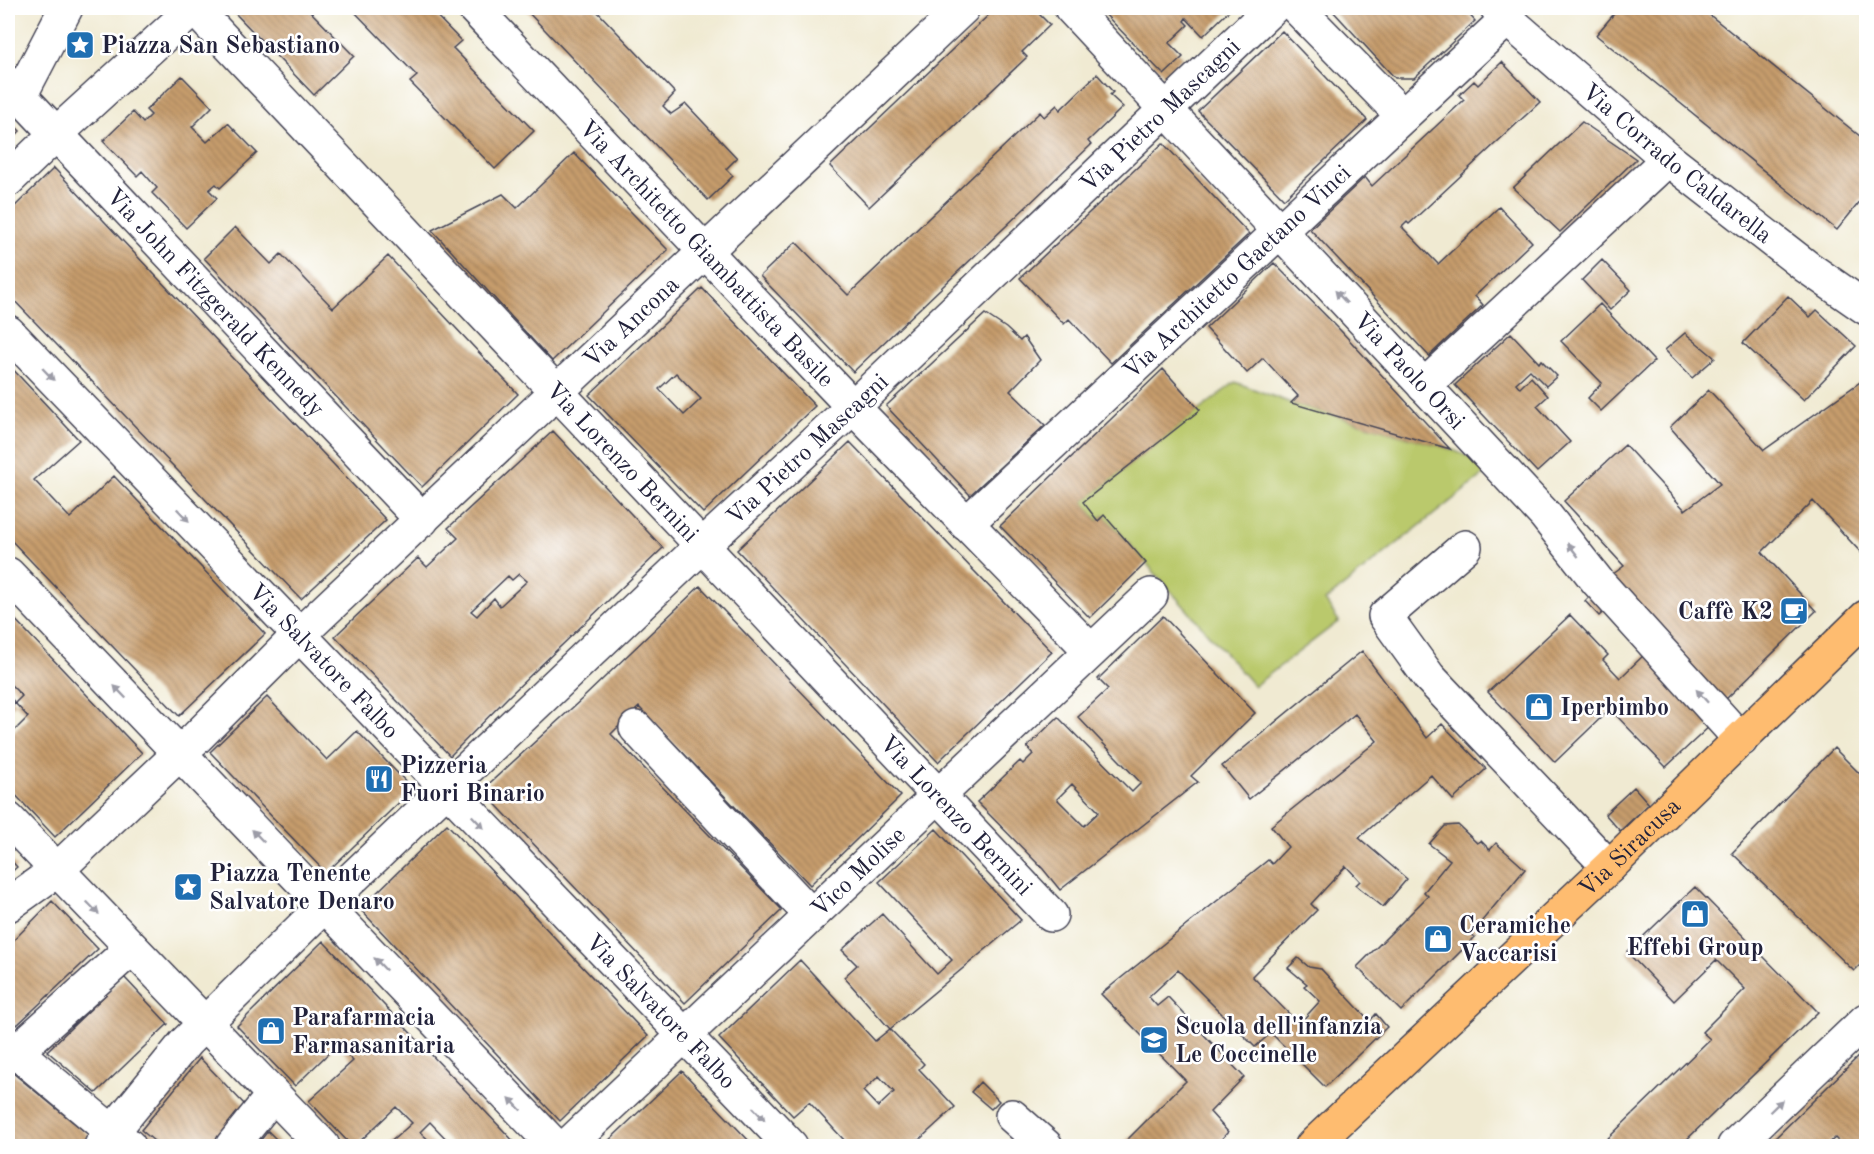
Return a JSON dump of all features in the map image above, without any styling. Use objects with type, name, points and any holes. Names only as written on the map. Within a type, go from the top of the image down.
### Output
[{"type":"main road","name":"Via Siracusa","points":[[1312,1146],[1609,867],[1866,617]]},
{"type":"street","points":[[14,90],[66,8]]},
{"type":"street","points":[[8,180],[194,8]]},
{"type":"street","name":"Via Lorenzo Bernini","points":[[194,8],[1051,915]]},
{"type":"street","name":"Via Architetto Giambattista Basile","points":[[474,8],[853,407],[1091,651]]},
{"type":"street","name":"Via Ancona","points":[[43,868],[299,635],[963,8]]},
{"type":"street","name":"Via Paolo Orsi","points":[[1071,8],[1545,515],[1598,582],[1741,740]]},
{"type":"street","name":"Via Pietro Mascagni","points":[[203,1036],[336,906],[446,789],[702,546],[853,407],[1272,8]]},
{"type":"street","points":[[1297,8],[1403,116]]},
{"type":"street","name":"Via Architetto Gaetano Vinci","points":[[966,524],[1403,116],[1502,13]]},
{"type":"street","name":"Via Corrado Caldarella","points":[[1502,13],[1668,159],[1807,267],[1866,308]]},
{"type":"street","name":"Via John Fitzgerald Kennedy","points":[[14,90],[422,520]]},
{"type":"street","points":[[1424,386],[1668,159]]},
{"type":"street","name":"Via Salvatore Falbo","points":[[8,332],[790,1146]]},
{"type":"street","points":[[1465,547],[1385,616],[1429,677],[1609,867]]},
{"type":"street","points":[[8,574],[179,742],[336,906],[555,1146]]},
{"type":"street","name":"Vico Molise","points":[[567,1146],[1151,595]]},
{"type":"street","points":[[636,728],[812,915]]},
{"type":"street","points":[[8,819],[43,868],[132,948],[203,1036],[273,1095],[323,1146]]},
{"type":"street","points":[[8,905],[43,868]]},
{"type":"street","points":[[132,948],[12,1049],[114,1142],[203,1036]]},
{"type":"street","points":[[1734,1146],[1866,1020]]},
{"type":"street","points":[[232,1146],[273,1095]]},
{"type":"street","points":[[1012,1116],[1046,1146]]},
{"type":"green space","points":[[1235,382],[1291,403],[1450,449],[1480,461],[1486,473],[1325,601],[1339,621],[1254,686],[1104,515],[1098,521],[1083,502]]},
{"type":"building","points":[[234,8],[307,8],[354,56],[314,95],[232,10]]},
{"type":"building","points":[[351,8],[429,8],[461,41],[453,48],[534,131],[495,169],[410,82],[417,76]]},
{"type":"building","points":[[524,8],[594,8],[675,93],[663,106],[671,114],[686,104],[737,158],[726,169],[733,176],[708,200]]},
{"type":"building","points":[[996,8],[1033,8],[1050,25],[1022,52],[1027,57],[869,207],[830,166]]},
{"type":"building","points":[[1099,8],[1232,8],[1203,36],[1186,18],[1184,21],[1188,25],[1169,43],[1183,57],[1164,75]]},
{"type":"building","points":[[1330,8],[1463,8],[1475,21],[1414,78],[1395,78]]},
{"type":"building","points":[[1619,8],[1701,8],[1866,141],[1866,194],[1837,230],[1596,35]]},
{"type":"building","points":[[1282,31],[1367,120],[1284,199],[1198,111]]},
{"type":"building","points":[[1502,62],[1540,102],[1409,224],[1407,222],[1402,227],[1438,264],[1499,207],[1532,242],[1475,296],[1483,305],[1429,356],[1310,229],[1365,177],[1372,186],[1464,100],[1459,95],[1474,81],[1478,85]]},
{"type":"building","points":[[1097,74],[1113,92],[1110,95],[1123,107],[1088,141],[1091,145],[853,372],[760,276],[796,242],[848,295],[1040,112],[1044,117],[1057,105],[1060,110]]},
{"type":"building","points":[[182,76],[212,107],[192,127],[207,142],[228,123],[257,153],[220,188],[216,184],[209,190],[217,198],[186,228],[152,193],[157,188],[142,171],[137,176],[103,141],[133,112],[143,123],[151,115],[146,110]]},
{"type":"building","points":[[8,119],[20,131],[8,143]]},
{"type":"building","points":[[1582,122],[1636,159],[1560,232],[1513,188]]},
{"type":"building","points":[[1163,143],[1249,234],[1111,363],[1069,319],[1064,324],[1020,278]]},
{"type":"building","points":[[574,153],[668,250],[552,361],[432,230],[503,194],[517,208]]},
{"type":"building","points":[[54,168],[386,520],[301,599],[8,294],[8,213]]},
{"type":"building","points":[[235,227],[271,264],[281,254],[333,308],[388,256],[518,394],[422,487],[204,258]]},
{"type":"building","points":[[1602,260],[1631,290],[1610,310],[1582,280]]},
{"type":"building","points":[[1274,263],[1341,331],[1450,449],[1291,403],[1298,396],[1263,358],[1247,373],[1206,328]]},
{"type":"building","points":[[702,288],[815,406],[703,513],[589,395]],"holes":[[[676,373],[701,399],[684,415],[659,389]]]},
{"type":"building","points":[[1788,296],[1810,317],[1817,310],[1856,346],[1804,400],[1743,343]]},
{"type":"building","points":[[1600,304],[1654,361],[1601,411],[1588,398],[1602,383],[1561,341]]},
{"type":"building","points":[[985,314],[1020,341],[1024,337],[1040,360],[1010,391],[1045,425],[970,495],[886,406]]},
{"type":"building","points":[[1511,333],[1539,363],[1541,360],[1557,376],[1546,386],[1530,370],[1516,383],[1520,388],[1531,377],[1548,396],[1537,406],[1570,442],[1537,472],[1455,385]]},
{"type":"building","points":[[1685,333],[1715,358],[1692,378],[1665,350]]},
{"type":"building","points":[[8,364],[79,440],[34,480],[70,518],[114,476],[265,634],[179,716],[8,537]]},
{"type":"building","points":[[1163,369],[1200,410],[1083,502],[1098,521],[1104,515],[1146,563],[1090,618],[1000,526]]},
{"type":"building","points":[[1866,378],[1866,459],[1861,464],[1866,470],[1866,558],[1813,501],[1762,552],[1816,611],[1724,701],[1605,580],[1624,566],[1564,501],[1625,445],[1685,510],[1720,484],[1670,427],[1709,390],[1764,450]]},
{"type":"building","points":[[553,431],[663,548],[450,756],[335,636],[418,558],[427,567],[458,538],[448,528]],"holes":[[[519,574],[527,581],[500,606],[494,598],[477,616],[471,611],[508,576],[512,580]]]},
{"type":"building","points":[[850,442],[1052,652],[938,762],[737,550]]},
{"type":"building","points":[[700,586],[901,796],[810,885],[639,707],[616,729],[611,734],[782,910],[685,1003],[482,790],[583,698]]},
{"type":"building","points":[[1595,591],[1610,606],[1599,616],[1585,601]]},
{"type":"building","points":[[8,612],[142,753],[55,837],[8,787],[8,737],[28,717],[15,703],[22,696],[8,682]]},
{"type":"building","points":[[1570,615],[1608,655],[1603,660],[1620,678],[1646,653],[1712,724],[1666,767],[1610,709],[1555,762],[1488,692]]},
{"type":"building","points":[[1163,616],[1255,713],[1191,776],[1198,782],[1060,890],[1043,869],[977,802],[1020,761],[1023,764],[1033,754],[1027,747],[1058,717],[1132,792],[1141,783],[1078,717],[1108,689],[1098,679]],"holes":[[[1072,784],[1099,812],[1084,826],[1057,799]]]},
{"type":"building","points":[[1362,651],[1427,738],[1442,724],[1486,769],[1453,800],[1431,775],[1359,838],[1407,879],[1383,907],[1356,885],[1360,881],[1346,866],[1311,904],[1317,910],[1252,976],[1299,1024],[1320,1001],[1304,986],[1307,984],[1288,968],[1298,958],[1309,967],[1321,969],[1370,1021],[1376,1014],[1387,1027],[1325,1087],[1271,1033],[1255,1047],[1178,970],[1149,997],[1157,1006],[1168,997],[1244,1077],[1210,1112],[1228,1132],[1215,1146],[1121,1146],[1186,1081],[1101,994],[1268,860],[1272,864],[1288,847],[1271,826],[1377,741],[1355,714],[1249,799],[1222,766]]},
{"type":"building","points":[[8,695],[15,703],[8,710]]},
{"type":"building","points":[[267,697],[327,760],[357,731],[413,789],[326,873],[210,752]]},
{"type":"building","points":[[1834,748],[1866,780],[1866,959],[1854,971],[1732,853]]},
{"type":"building","points":[[1634,787],[1649,804],[1620,831],[1605,814]]},
{"type":"building","points":[[447,824],[648,1036],[560,1121],[360,909]]},
{"type":"building","points":[[1458,825],[1477,843],[1481,841],[1490,850],[1496,843],[1525,869],[1471,934],[1475,937],[1401,1011],[1357,967],[1428,896],[1424,892],[1450,860],[1429,844],[1445,826]]},
{"type":"building","points":[[936,829],[1021,920],[890,1029],[844,977],[857,965],[842,950],[882,914],[937,974],[952,960],[879,882]]},
{"type":"building","points":[[8,857],[17,867],[8,875]]},
{"type":"building","points":[[1695,887],[1818,1012],[1680,1146],[1600,1146],[1710,1039],[1702,1032],[1745,989],[1716,960],[1674,1001],[1627,952]]},
{"type":"building","points":[[52,901],[98,949],[17,1025],[8,1018],[8,946]]},
{"type":"building","points":[[323,941],[518,1146],[451,1146],[430,1122],[420,1132],[435,1146],[386,1146],[412,1123],[396,1107],[355,1146],[352,1146],[309,1101],[353,1061],[337,1045],[295,1086],[237,1026]]},
{"type":"building","points":[[800,960],[875,1041],[890,1029],[924,1064],[919,1069],[955,1107],[919,1140],[925,1146],[839,1146],[844,1140],[809,1102],[793,1116],[719,1038]],"holes":[[[879,1076],[894,1092],[878,1107],[863,1091]]]},
{"type":"building","points":[[124,977],[168,1024],[96,1093],[47,1051]]},
{"type":"building","points":[[1866,1049],[1866,1146],[1839,1146],[1841,1144],[1835,1138],[1826,1146],[1767,1146]]},
{"type":"building","points":[[200,1058],[246,1106],[211,1146],[160,1146],[141,1130]]},
{"type":"building","points":[[8,1069],[90,1136],[82,1146],[8,1146]]},
{"type":"building","points":[[682,1071],[754,1146],[603,1146]]},
{"type":"building","points":[[980,1082],[999,1101],[991,1109],[971,1092]]},
{"type":"building","points":[[268,1131],[283,1146],[256,1146]]},
{"type":"place","name":"Piazza San Sebastiano","points":[[80,45]]},
{"type":"place","name":"Caffè K2","points":[[1794,611]]},
{"type":"place","name":"Iperbimbo","points":[[1539,707]]},
{"type":"place","name":"Pizzeria Fuori Binario","points":[[379,779]]},
{"type":"place","name":"Piazza Tenente Salvatore Denaro","points":[[188,887]]},
{"type":"place","name":"Effebi Group","points":[[1695,914]]},
{"type":"place","name":"Ceramiche Vaccarisi","points":[[1438,939]]},
{"type":"place","name":"Parafarmacia Farmasanitaria","points":[[271,1031]]},
{"type":"place","name":"Scuola dell'infanzia Le Coccinelle","points":[[1154,1040]]}]
